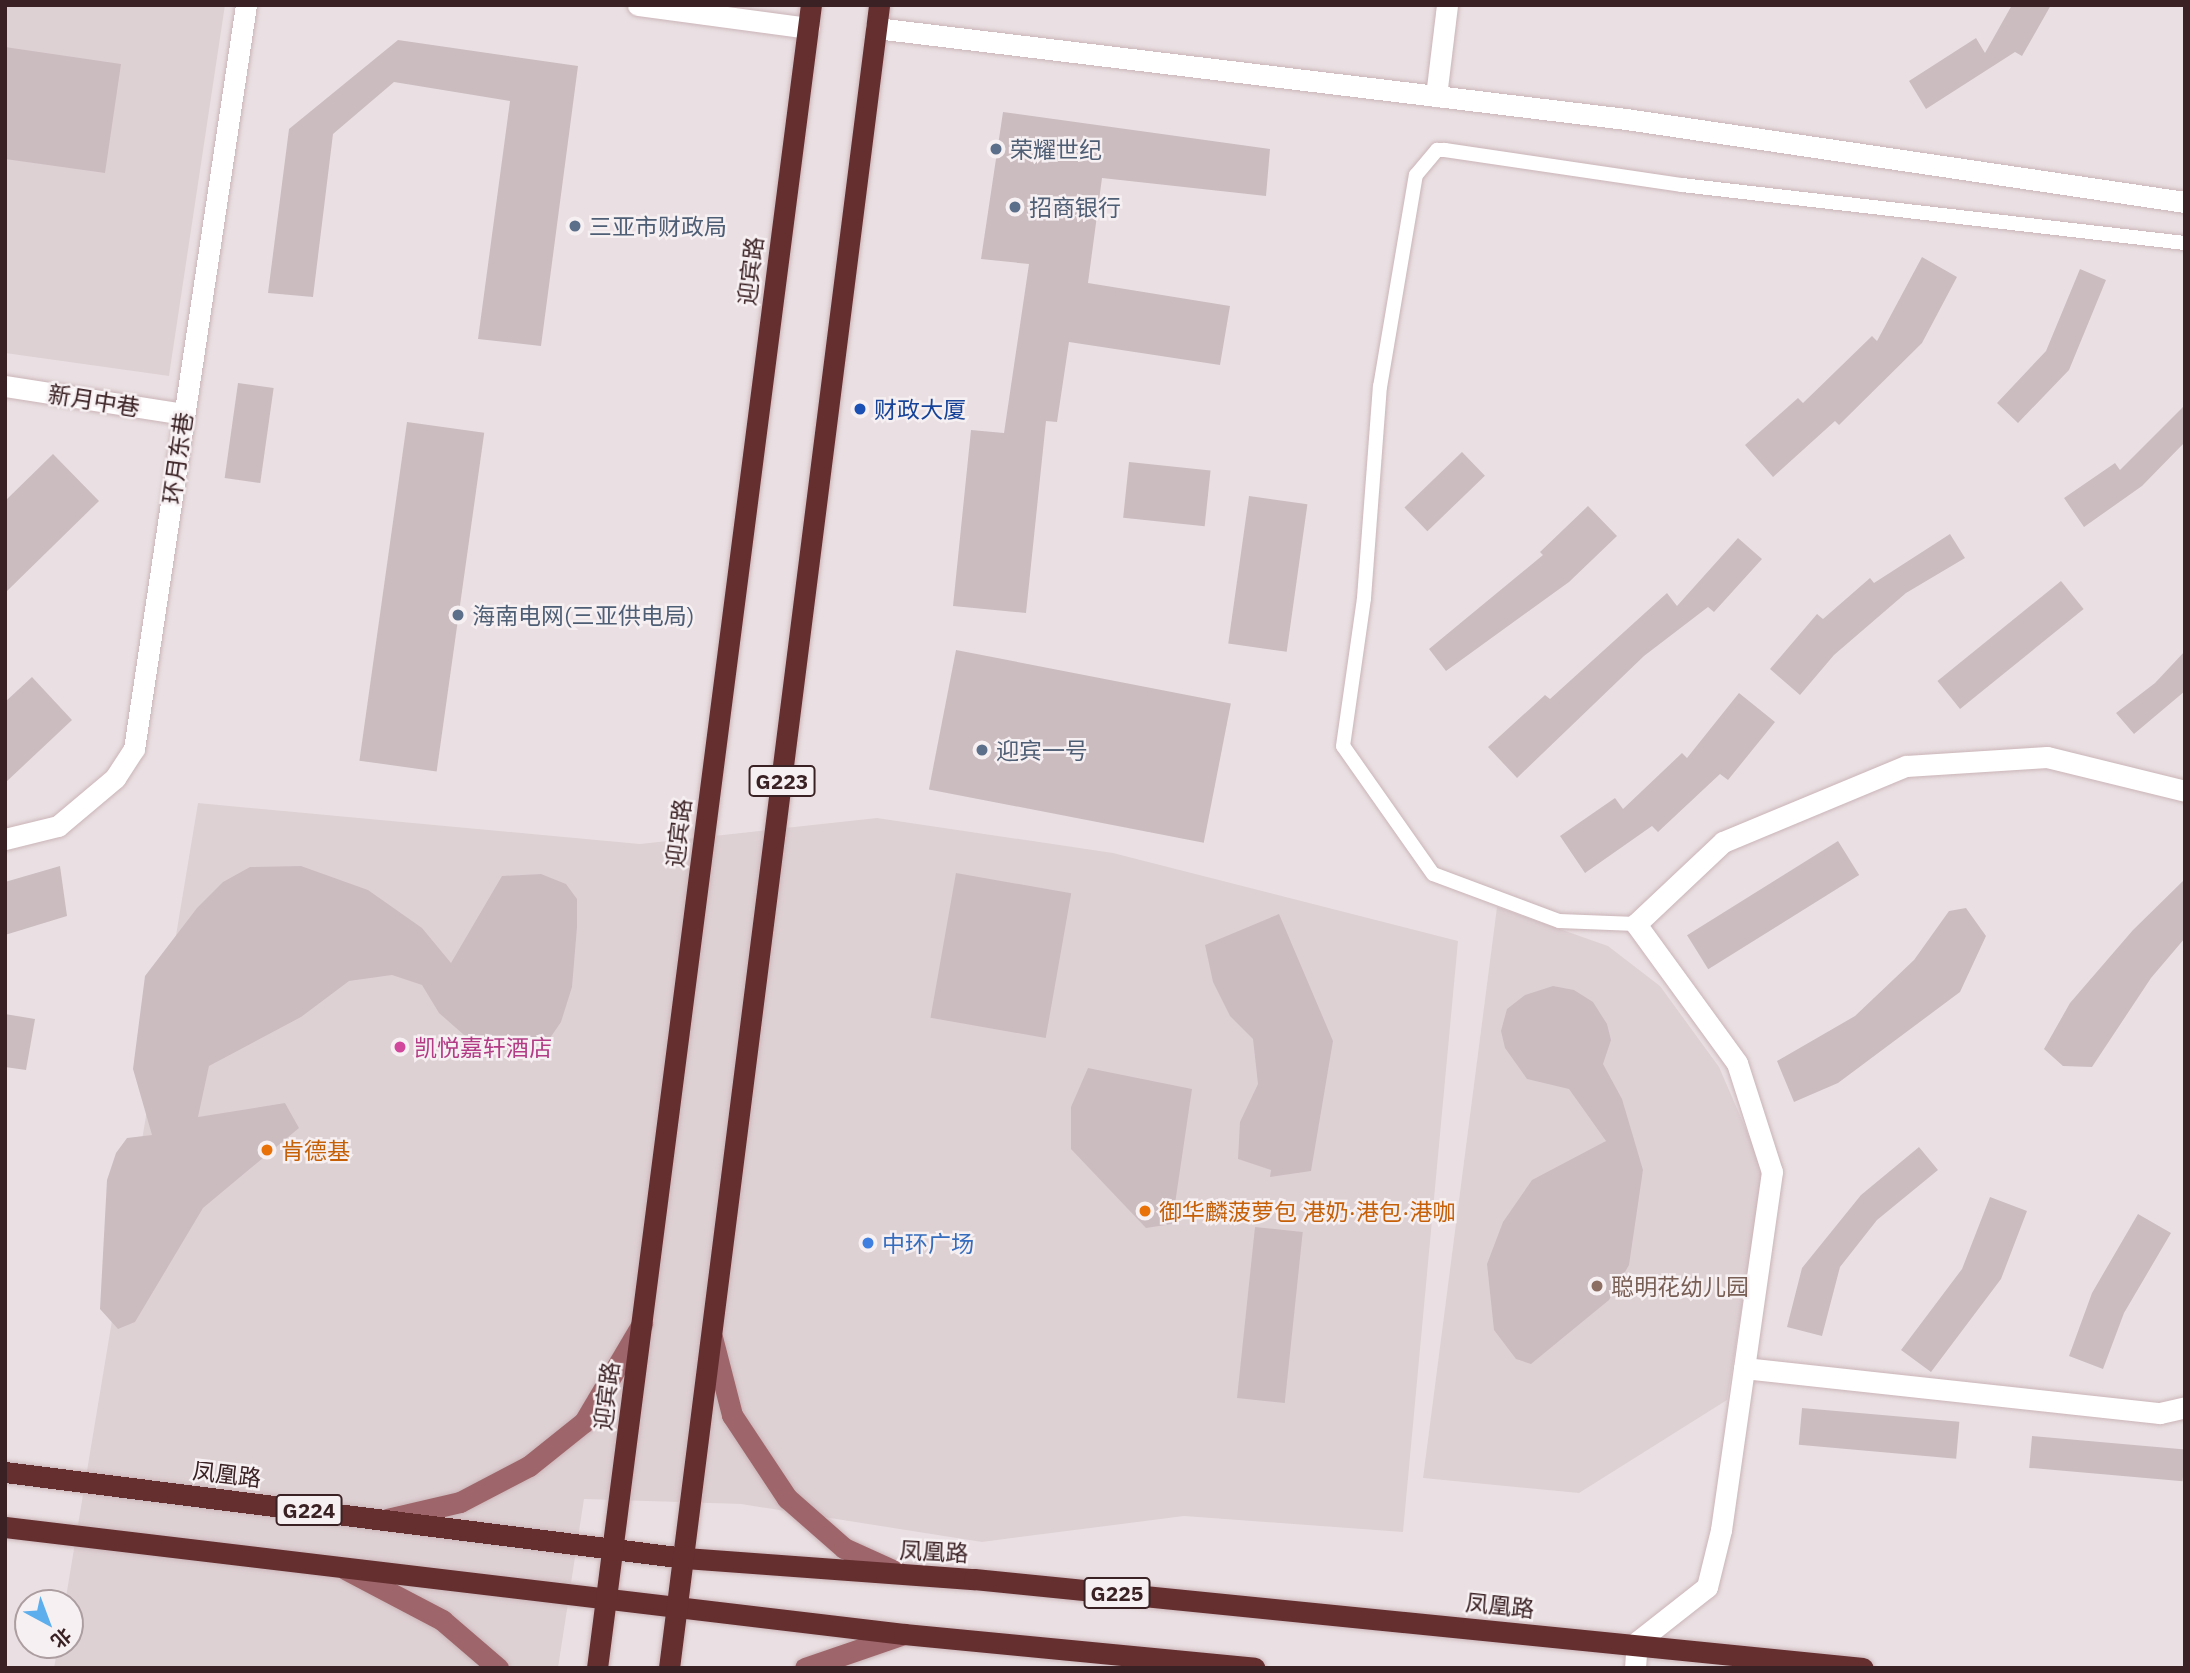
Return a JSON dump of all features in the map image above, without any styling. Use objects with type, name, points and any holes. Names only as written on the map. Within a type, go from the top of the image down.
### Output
[{"type":"highway","name":"迎宾路","points":[[597,1668],[811,5]]},
{"type":"highway","name":"G223","points":[[669,1668],[879,5]]},
{"type":"highway","name":"凤凰路","points":[[5,1472],[685,1558],[907,1577],[974,1579],[1637,1642],[1863,1668]]},
{"type":"highway","name":"G224","points":[[5,1527],[607,1597]]},
{"type":"highway","points":[[607,1597],[904,1634],[1254,1668]]},
{"type":"main road","points":[[383,1520],[460,1502],[529,1466],[584,1422],[642,1324]]},
{"type":"main road","points":[[712,1337],[732,1415],[788,1498],[844,1548],[907,1577]]},
{"type":"main road","points":[[341,1566],[442,1620],[498,1668]]},
{"type":"main road","points":[[805,1668],[904,1634]]},
{"type":"street","name":"环月东巷","points":[[5,839],[58,826],[115,778],[134,750],[246,5]]},
{"type":"street","points":[[638,5],[808,28]]},
{"type":"street","points":[[1436,96],[1447,5]]},
{"type":"street","points":[[876,28],[1626,119],[2185,202]]},
{"type":"street","name":"新月中巷","points":[[5,386],[184,414]]},
{"type":"street","points":[[1634,1668],[1637,1642],[1707,1587],[1721,1530],[1772,1172],[1737,1063],[1636,924],[1723,842],[1906,766],[2047,757],[2185,791]]},
{"type":"street","points":[[1744,1368],[2160,1413],[2185,1407]]},
{"type":"lane","points":[[1636,924],[1559,921],[1433,874],[1343,746],[1363,598],[1380,387],[1416,175],[1437,150],[1444,150],[1682,185],[2185,243]]},
{"type":"shaded area","points":[[5,5],[225,5],[169,376],[5,353]]},
{"type":"shaded area","points":[[198,803],[640,844],[877,818],[1113,853],[1458,941],[1403,1532],[1184,1516],[982,1542],[741,1504],[584,1499],[558,1668],[54,1668],[56,1659],[84,1659],[84,1589],[67,1589]]},
{"type":"shaded area","name":"聪明花幼儿园","points":[[1497,907],[1608,946],[1660,986],[1719,1067],[1764,1171],[1727,1400],[1579,1493],[1423,1478]]},
{"type":"building","points":[[2012,5],[2051,5],[2022,56],[2015,52],[1926,109],[1909,81],[1976,38],[1985,53]]},
{"type":"building","points":[[398,40],[578,66],[541,346],[478,339],[510,101],[394,82],[333,134],[313,297],[268,293],[289,129]]},
{"type":"building","points":[[5,47],[121,64],[105,173],[5,159]]},
{"type":"building","points":[[1003,112],[1270,149],[1266,196],[1102,178],[1088,283],[1230,306],[1220,365],[1069,342],[1057,422],[1046,421],[1026,613],[953,606],[971,430],[1004,433],[1029,264],[981,259]]},
{"type":"building","points":[[1922,257],[1957,277],[1922,343],[1839,425],[1835,421],[1773,477],[1745,445],[1798,398],[1803,403],[1872,336],[1877,341]]},
{"type":"building","points":[[2080,269],[2106,280],[2069,370],[2018,423],[1997,403],[2046,351]]},
{"type":"building","points":[[238,383],[274,388],[260,483],[225,478]]},
{"type":"building","points":[[2185,405],[2185,442],[2142,486],[2084,527],[2064,498],[2115,463],[2120,470]]},
{"type":"building","points":[[407,422],[484,433],[437,772],[359,761]]},
{"type":"building","points":[[1462,452],[1485,476],[1427,531],[1404,508]]},
{"type":"building","points":[[53,454],[99,501],[5,593],[5,501]]},
{"type":"building","points":[[1129,462],[1211,471],[1205,526],[1123,518]]},
{"type":"building","points":[[1249,496],[1307,504],[1287,652],[1228,644]]},
{"type":"building","points":[[1588,506],[1617,536],[1569,582],[1446,671],[1429,649],[1543,555],[1540,552]]},
{"type":"building","points":[[1950,534],[1965,558],[1906,593],[1834,655],[1800,695],[1770,669],[1817,614],[1823,619],[1870,578],[1874,583]]},
{"type":"building","points":[[1738,538],[1762,559],[1714,612],[1708,607],[1644,656],[1517,778],[1488,747],[1545,695],[1550,699],[1667,593],[1677,606]]},
{"type":"building","points":[[2061,581],[2084,609],[1960,709],[1937,681]]},
{"type":"building","points":[[956,650],[1231,703],[1204,843],[929,789]]},
{"type":"building","points":[[2185,651],[2185,691],[2134,734],[2116,713],[2155,683]]},
{"type":"building","points":[[32,677],[72,720],[5,783],[5,702]]},
{"type":"building","points":[[1739,693],[1775,722],[1728,780],[1720,774],[1658,832],[1652,826],[1585,873],[1560,836],[1615,798],[1623,809],[1682,753],[1687,758]]},
{"type":"building","points":[[1838,841],[1859,875],[1708,969],[1687,935]]},
{"type":"building","points":[[60,866],[67,916],[5,935],[5,882]]},
{"type":"building","points":[[301,866],[368,890],[422,928],[451,963],[502,876],[541,874],[566,884],[577,899],[577,927],[572,987],[561,1022],[548,1041],[512,1051],[480,1049],[439,1013],[422,985],[392,975],[349,981],[301,1017],[209,1066],[198,1117],[285,1103],[299,1128],[203,1208],[135,1322],[118,1329],[100,1309],[107,1180],[116,1153],[127,1138],[152,1135],[133,1069],[145,976],[197,908],[223,882],[250,867]]},
{"type":"building","points":[[956,873],[1071,893],[1046,1038],[930,1018]]},
{"type":"building","points":[[2185,879],[2185,938],[2151,978],[2092,1067],[2063,1066],[2044,1049],[2070,1003],[2133,930]]},
{"type":"building","points":[[1966,908],[1986,936],[1960,992],[1838,1083],[1794,1102],[1777,1061],[1855,1016],[1914,960],[1949,911]]},
{"type":"building","points":[[1279,914],[1333,1041],[1311,1171],[1270,1177],[1271,1170],[1238,1159],[1240,1122],[1258,1084],[1253,1039],[1230,1016],[1213,982],[1205,945]]},
{"type":"building","points":[[1553,986],[1574,990],[1593,1002],[1607,1024],[1611,1040],[1603,1064],[1622,1099],[1643,1170],[1629,1265],[1609,1300],[1531,1364],[1516,1359],[1494,1330],[1487,1264],[1503,1222],[1532,1180],[1606,1141],[1569,1089],[1527,1079],[1505,1048],[1501,1031],[1507,1009],[1525,995]]},
{"type":"building","points":[[5,1014],[35,1019],[26,1070],[5,1067]]},
{"type":"building","points":[[1088,1068],[1192,1089],[1172,1224],[1146,1228],[1071,1149],[1071,1107]]},
{"type":"building","points":[[1919,1147],[1938,1170],[1877,1220],[1840,1267],[1822,1336],[1787,1327],[1802,1268],[1861,1195]]},
{"type":"building","points":[[1990,1197],[2027,1211],[2001,1279],[1931,1372],[1901,1350],[1962,1269]]},
{"type":"building","points":[[2138,1214],[2171,1233],[2124,1313],[2103,1369],[2069,1356],[2092,1293]]},
{"type":"building","points":[[1255,1227],[1303,1232],[1285,1403],[1237,1398]]},
{"type":"building","points":[[1802,1408],[1959,1422],[1956,1459],[1799,1445]]},
{"type":"building","points":[[2032,1436],[2185,1449],[2183,1481],[2029,1468]]},
{"type":"place","name":"荣耀世纪","points":[[996,149]]},
{"type":"place","name":"招商银行","points":[[1015,207]]},
{"type":"place","name":"三亚市财政局","points":[[575,226]]},
{"type":"place","name":"财政大厦","points":[[860,409]]},
{"type":"place","name":"海南电网(三亚供电局)","points":[[458,615]]},
{"type":"place","name":"迎宾一号","points":[[982,750]]},
{"type":"place","name":"凯悦嘉轩酒店","points":[[400,1047]]},
{"type":"place","name":"肯德基","points":[[267,1150]]},
{"type":"place","name":"御华麟菠萝包 港奶·港包·港咖","points":[[1145,1211]]},
{"type":"place","name":"中环广场","points":[[868,1243]]},
{"type":"place","name":"聪明花幼儿园","points":[[1597,1286]]}]
